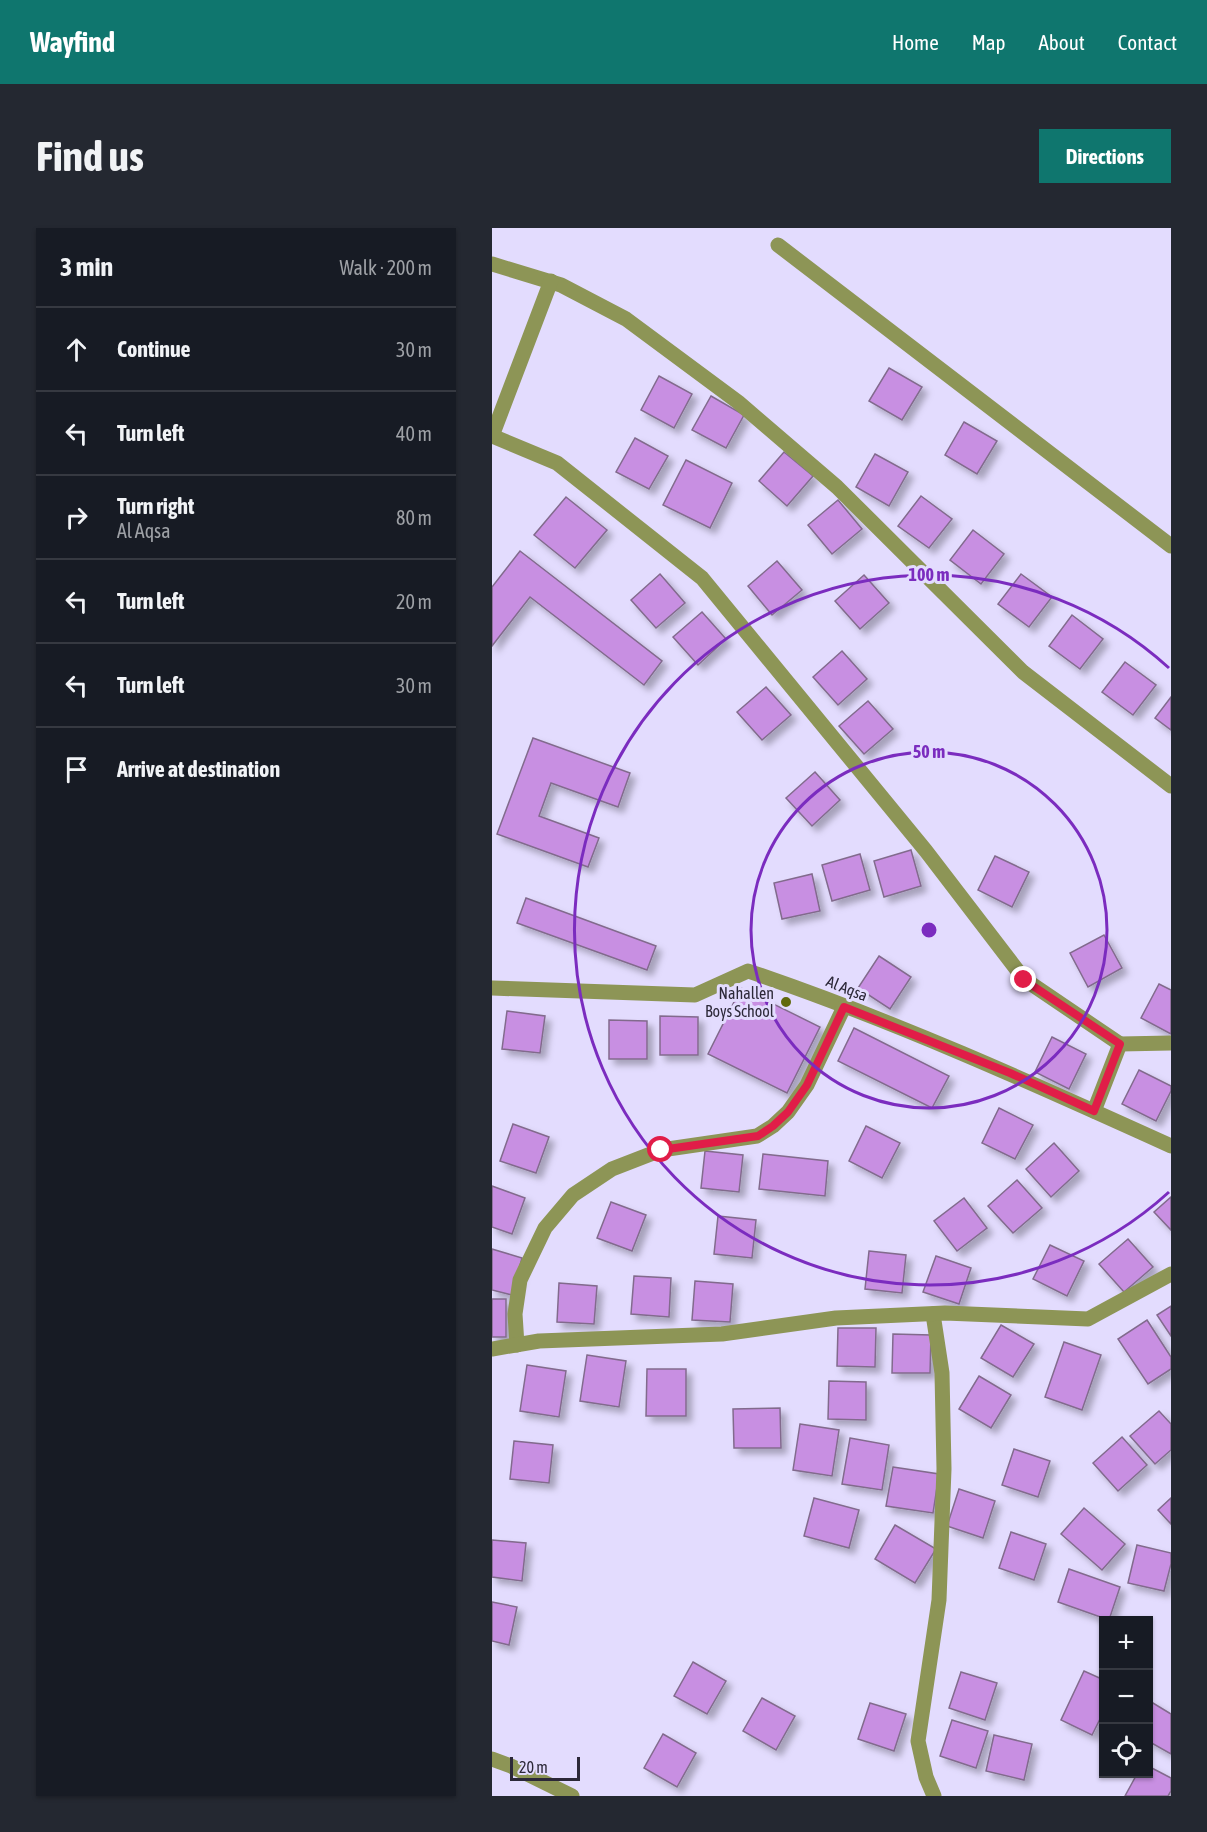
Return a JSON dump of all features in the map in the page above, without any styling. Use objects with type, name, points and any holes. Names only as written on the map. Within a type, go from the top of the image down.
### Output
[{"type":"street","points":[[778,245],[1171,546]]},
{"type":"street","points":[[492,264],[561,285],[626,319],[738,402],[837,487],[1023,672],[1171,786]]},
{"type":"street","points":[[551,281],[492,436],[557,463],[702,578],[926,851],[1024,980],[1120,1044],[1171,1043]]},
{"type":"street","name":"Al Aqsa","points":[[492,988],[696,995],[748,971],[796,987],[1010,1073],[1171,1146]]},
{"type":"street","points":[[517,1345],[515,1314],[520,1280],[545,1228],[573,1195],[612,1169],[661,1150],[758,1136],[773,1126],[788,1112],[807,1085],[844,1007]]},
{"type":"street","points":[[1094,1111],[1120,1044]]},
{"type":"street","points":[[492,1349],[539,1341],[722,1334],[836,1318],[933,1314],[1088,1319],[1171,1274]]},
{"type":"street","points":[[933,1314],[942,1372],[944,1469],[939,1600],[918,1741],[926,1778],[934,1796]]},
{"type":"street","points":[[492,1759],[572,1796]]},
{"type":"building","points":[[889,368],[922,387],[902,420],[869,401]]},
{"type":"building","points":[[659,376],[692,394],[674,428],[641,410]]},
{"type":"building","points":[[711,396],[744,415],[726,448],[692,430]]},
{"type":"building","points":[[964,422],[997,441],[977,474],[945,455]]},
{"type":"building","points":[[635,438],[668,456],[649,489],[616,472]]},
{"type":"building","points":[[784,452],[813,476],[787,506],[759,481]]},
{"type":"building","points":[[875,454],[908,472],[889,506],[856,487]]},
{"type":"building","points":[[686,460],[732,483],[710,528],[663,505]]},
{"type":"building","points":[[921,496],[952,519],[929,548],[898,526]]},
{"type":"building","points":[[566,497],[607,530],[575,568],[534,535]]},
{"type":"building","points":[[838,500],[862,529],[832,554],[808,525]]},
{"type":"building","points":[[973,530],[1004,554],[981,584],[950,560]]},
{"type":"building","points":[[520,551],[662,661],[644,685],[530,597],[492,646],[492,587]]},
{"type":"building","points":[[777,561],[802,590],[772,615],[748,586]]},
{"type":"building","points":[[660,574],[685,603],[656,628],[631,600]]},
{"type":"building","points":[[1021,574],[1052,597],[1029,627],[998,604]]},
{"type":"building","points":[[864,575],[889,603],[860,629],[835,601]]},
{"type":"building","points":[[702,612],[726,639],[698,665],[673,637]]},
{"type":"building","points":[[1072,615],[1103,639],[1080,669],[1049,646]]},
{"type":"building","points":[[842,651],[867,679],[838,705],[813,677]]},
{"type":"building","points":[[1125,662],[1156,685],[1133,715],[1102,692]]},
{"type":"building","points":[[766,687],[791,715],[762,740],[737,712]]},
{"type":"building","points":[[1171,697],[1171,730],[1155,718]]},
{"type":"building","points":[[868,701],[893,729],[864,754],[839,726]]},
{"type":"building","points":[[533,738],[630,773],[618,807],[551,783],[539,816],[599,838],[588,867],[497,834]]},
{"type":"building","points":[[815,772],[840,800],[812,826],[786,798]]},
{"type":"building","points":[[911,850],[921,886],[884,897],[874,861]]},
{"type":"building","points":[[860,854],[870,890],[832,901],[822,865]]},
{"type":"building","points":[[995,856],[1029,872],[1012,907],[978,890]]},
{"type":"building","points":[[812,874],[820,911],[782,919],[774,883]]},
{"type":"building","points":[[526,898],[656,946],[647,970],[517,923]]},
{"type":"building","points":[[1104,935],[1122,968],[1088,987],[1070,953]]},
{"type":"building","points":[[879,956],[911,977],[890,1009],[858,988]]},
{"type":"building","points":[[1159,984],[1171,990],[1171,1034],[1141,1018]]},
{"type":"building","points":[[741,988],[820,1027],[787,1093],[708,1054]]},
{"type":"building","points":[[507,1011],[545,1016],[540,1053],[502,1049]]},
{"type":"building","points":[[660,1016],[698,1017],[698,1055],[660,1055]]},
{"type":"building","points":[[609,1020],[647,1021],[647,1059],[609,1059]]},
{"type":"building","points":[[854,1028],[949,1076],[932,1108],[838,1061]]},
{"type":"building","points":[[1052,1037],[1086,1054],[1069,1089],[1035,1072]]},
{"type":"building","points":[[1139,1070],[1171,1086],[1171,1091],[1156,1121],[1122,1104]]},
{"type":"building","points":[[999,1108],[1033,1125],[1015,1159],[982,1143]]},
{"type":"building","points":[[513,1124],[549,1137],[536,1173],[500,1161]]},
{"type":"building","points":[[866,1126],[900,1143],[882,1178],[849,1161]]},
{"type":"building","points":[[1054,1143],[1079,1171],[1051,1197],[1026,1169]]},
{"type":"building","points":[[705,1151],[743,1155],[739,1192],[701,1188]]},
{"type":"building","points":[[763,1154],[828,1161],[825,1196],[759,1189]]},
{"type":"building","points":[[1017,1180],[1042,1208],[1013,1233],[988,1206]]},
{"type":"building","points":[[492,1186],[525,1198],[512,1234],[492,1227]]},
{"type":"building","points":[[1171,1197],[1171,1230],[1154,1212]]},
{"type":"building","points":[[964,1198],[987,1228],[957,1251],[934,1221]]},
{"type":"building","points":[[611,1202],[646,1215],[632,1251],[597,1238]]},
{"type":"building","points":[[718,1216],[756,1220],[752,1258],[714,1254]]},
{"type":"building","points":[[1128,1239],[1153,1267],[1124,1292],[1099,1264]]},
{"type":"building","points":[[1050,1245],[1084,1261],[1067,1296],[1033,1279]]},
{"type":"building","points":[[492,1249],[522,1258],[512,1295],[492,1290]]},
{"type":"building","points":[[869,1251],[906,1255],[902,1293],[865,1289]]},
{"type":"building","points":[[936,1256],[971,1268],[959,1304],[923,1292]]},
{"type":"building","points":[[634,1276],[671,1278],[669,1317],[631,1314]]},
{"type":"building","points":[[695,1281],[733,1284],[730,1322],[692,1320]]},
{"type":"building","points":[[559,1283],[597,1286],[594,1324],[557,1322]]},
{"type":"building","points":[[492,1299],[506,1299],[506,1337],[492,1337]]},
{"type":"building","points":[[1171,1306],[1171,1336],[1157,1315]]},
{"type":"building","points":[[1147,1320],[1171,1357],[1171,1369],[1148,1384],[1118,1339]]},
{"type":"building","points":[[1001,1325],[1034,1344],[1013,1377],[981,1358]]},
{"type":"building","points":[[838,1328],[876,1328],[875,1367],[837,1366]]},
{"type":"building","points":[[893,1334],[931,1335],[930,1373],[892,1373]]},
{"type":"building","points":[[1064,1342],[1101,1355],[1082,1410],[1045,1397]]},
{"type":"building","points":[[587,1355],[626,1361],[619,1407],[580,1401]]},
{"type":"building","points":[[527,1365],[566,1371],[559,1417],[520,1411]]},
{"type":"building","points":[[647,1369],[686,1369],[686,1416],[646,1416]]},
{"type":"building","points":[[979,1376],[1011,1395],[991,1428],[959,1409]]},
{"type":"building","points":[[829,1381],[866,1382],[866,1420],[828,1419]]},
{"type":"building","points":[[780,1408],[781,1448],[734,1448],[733,1409]]},
{"type":"building","points":[[1159,1411],[1171,1424],[1171,1450],[1155,1464],[1130,1436]]},
{"type":"building","points":[[800,1424],[839,1430],[832,1476],[793,1470]]},
{"type":"building","points":[[1122,1437],[1147,1465],[1118,1491],[1093,1463]]},
{"type":"building","points":[[850,1438],[889,1445],[882,1490],[842,1484]]},
{"type":"building","points":[[514,1441],[553,1445],[549,1483],[510,1479]]},
{"type":"building","points":[[1014,1449],[1050,1461],[1038,1497],[1002,1485]]},
{"type":"building","points":[[893,1467],[939,1474],[933,1513],[886,1506]]},
{"type":"building","points":[[959,1489],[995,1501],[983,1538],[947,1526]]},
{"type":"building","points":[[814,1498],[859,1510],[849,1548],[804,1536]]},
{"type":"building","points":[[1171,1498],[1171,1524],[1158,1510]]},
{"type":"building","points":[[1084,1508],[1125,1544],[1102,1570],[1061,1534]]},
{"type":"building","points":[[895,1525],[936,1549],[915,1583],[875,1559]]},
{"type":"building","points":[[1011,1532],[1046,1544],[1034,1580],[999,1568]]},
{"type":"building","points":[[492,1540],[526,1543],[522,1581],[492,1577]]},
{"type":"building","points":[[1137,1545],[1171,1553],[1171,1564],[1164,1591],[1128,1583]]},
{"type":"building","points":[[1069,1569],[1120,1587],[1110,1616],[1099,1616],[1058,1602]]},
{"type":"building","points":[[492,1602],[517,1607],[509,1645],[492,1641]]},
{"type":"building","points":[[693,1662],[726,1681],[707,1714],[674,1696]]},
{"type":"building","points":[[1084,1671],[1099,1678],[1099,1721],[1092,1735],[1061,1720]]},
{"type":"building","points":[[961,1672],[997,1683],[985,1720],[949,1708]]},
{"type":"building","points":[[762,1698],[795,1716],[776,1750],[743,1731]]},
{"type":"building","points":[[870,1703],[906,1714],[894,1751],[858,1739]]},
{"type":"building","points":[[1153,1703],[1171,1714],[1171,1754],[1153,1744]]},
{"type":"building","points":[[952,1720],[988,1731],[976,1768],[940,1756]]},
{"type":"building","points":[[663,1734],[696,1753],[677,1787],[644,1768]]},
{"type":"building","points":[[994,1735],[1032,1744],[1024,1780],[986,1771]]},
{"type":"building","points":[[1153,1769],[1171,1778],[1171,1791],[1168,1796],[1125,1796],[1135,1778],[1153,1778]]},
{"type":"place","name":"Nahallen Boys School","points":[[786,1002]]},
{"type":"route","points":[[661,1150],[758,1136],[773,1126],[788,1112],[807,1085],[844,1007],[1010,1073],[1094,1111],[1120,1044],[1024,980]]}]
